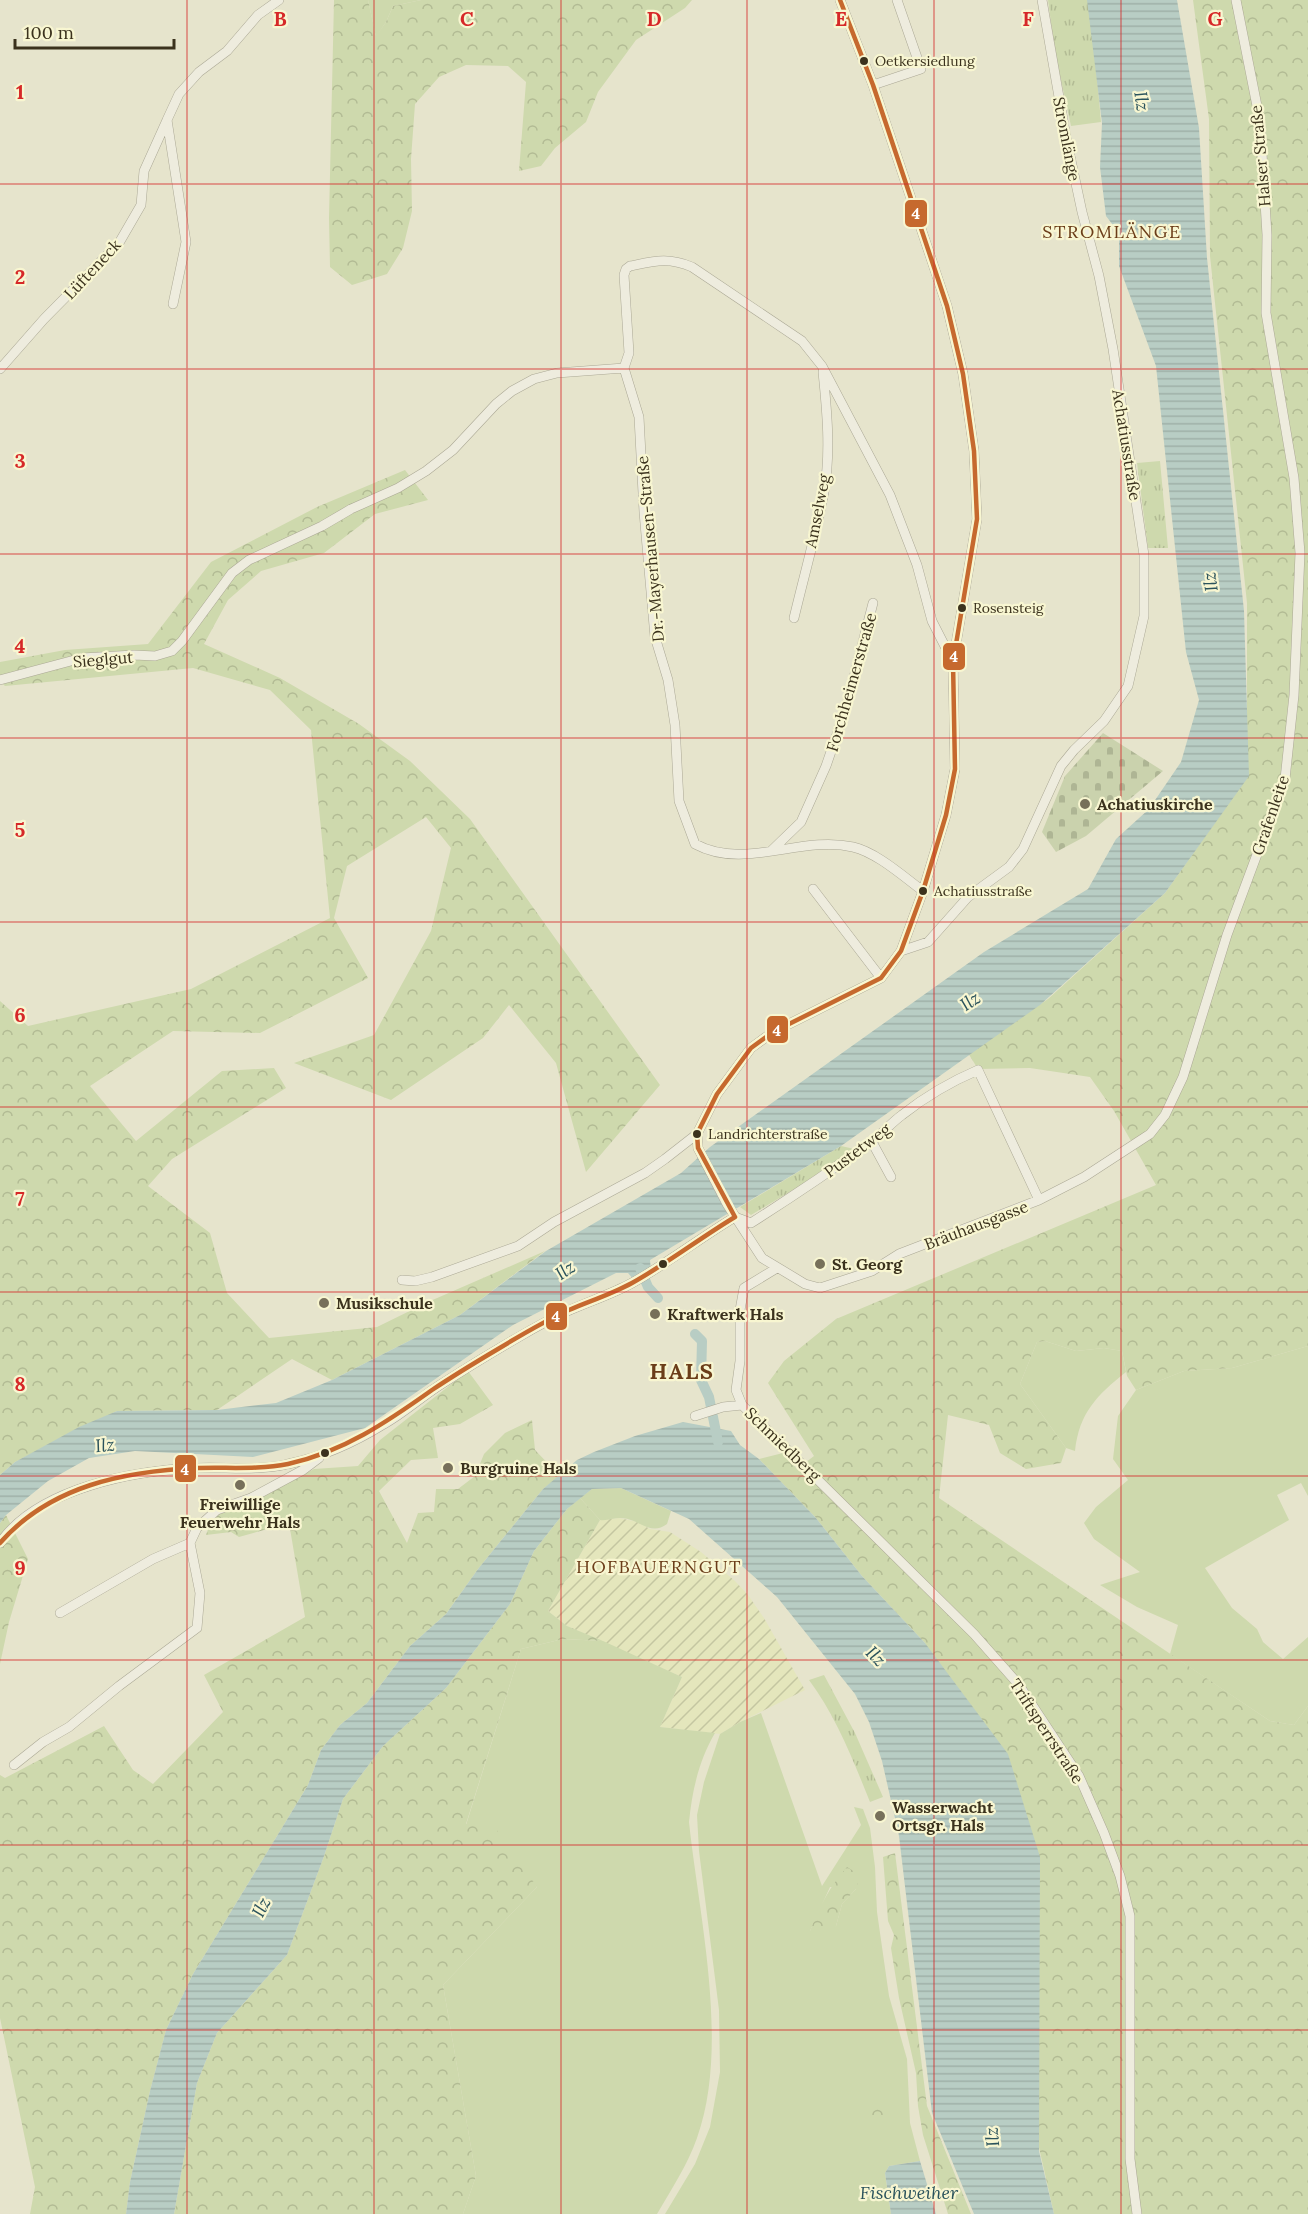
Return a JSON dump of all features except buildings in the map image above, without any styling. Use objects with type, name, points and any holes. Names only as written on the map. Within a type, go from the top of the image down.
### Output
[{"type":"street","name":"Lüfteneck","points":[[0,369],[44,319],[119,243],[141,205],[144,171],[179,94],[200,72],[227,51],[258,15],[279,0]]},
{"type":"street","points":[[402,1280],[415,1281],[432,1277],[518,1246],[554,1222],[645,1173],[697,1134],[717,1094],[752,1048],[773,1032],[881,978],[901,951],[922,891],[945,816],[955,769],[953,663],[976,519],[974,451],[963,374],[947,306],[873,85],[840,0]]},
{"type":"street","points":[[873,85],[921,69],[897,0]]},
{"type":"street","name":"Stromlänge","points":[[1042,0],[1066,137],[1099,276]]},
{"type":"street","name":"Halser Straße","points":[[1236,0],[1260,121],[1267,235],[1266,313]]},
{"type":"street","points":[[167,120],[186,242],[173,304]]},
{"type":"street","points":[[624,368],[629,353],[624,275],[630,266],[660,260],[678,261],[692,267],[802,342],[822,366],[890,495],[917,565],[932,621],[953,663]]},
{"type":"street","name":"Achatiusstraße","points":[[901,951],[928,942],[968,897],[1009,867],[1023,849],[1061,766],[1104,721],[1128,686],[1144,616],[1144,555],[1113,349],[1099,276]]},
{"type":"street","name":"Grafenleite","points":[[1039,1200],[1084,1177],[1150,1134],[1165,1115],[1183,1077],[1227,935],[1285,779],[1294,695],[1300,553],[1294,478],[1266,313]]},
{"type":"street","name":"Amselweg","points":[[794,618],[824,490],[827,446],[826,401],[822,366]]},
{"type":"street","name":"Sieglgut","points":[[0,680],[82,658],[155,656],[171,651],[183,641],[232,573],[249,560],[398,488],[426,471],[453,450],[496,404],[512,391],[534,379],[557,373],[624,368]]},
{"type":"street","name":"Dr.-Mayerhausen-Straße","points":[[624,368],[639,417],[644,512],[655,637],[668,680],[675,725],[679,801],[695,844],[710,852],[737,856],[817,846],[856,847],[886,864],[922,891]]},
{"type":"street","name":"Forchheimerstraße","points":[[771,851],[801,822],[826,766],[846,708],[873,603]]},
{"type":"street","points":[[813,889],[881,978]]},
{"type":"street","name":"Pustetweg","points":[[735,1217],[751,1223],[872,1142],[900,1116],[923,1099],[949,1083],[978,1070],[1039,1200]]},
{"type":"street","name":"Bräuhausgasse","points":[[697,1134],[698,1148],[735,1217],[762,1258],[805,1284],[820,1288],[872,1271],[899,1254],[1039,1200]]},
{"type":"street","points":[[872,1142],[891,1177]]},
{"type":"street","points":[[0,1543],[18,1524],[38,1509],[69,1493],[109,1479],[140,1472],[196,1468],[265,1468],[289,1464],[341,1447],[385,1424],[439,1386],[518,1337],[567,1311],[630,1284],[735,1217]]},
{"type":"street","name":"Schmiedberg","points":[[777,1268],[744,1288],[740,1310],[740,1361],[736,1390],[742,1405],[786,1446],[856,1518]]},
{"type":"street","points":[[695,1416],[723,1407],[742,1405]]},
{"type":"street","points":[[14,1765],[43,1742],[69,1727],[119,1686],[197,1628],[200,1593],[190,1543],[197,1528],[217,1510],[251,1498],[288,1479],[325,1452]]},
{"type":"street","name":"Triftsperrstraße","points":[[856,1518],[974,1634],[1020,1685],[1079,1776],[1104,1833],[1120,1876],[1130,1916],[1130,2159],[1137,2214]]},
{"type":"street","points":[[60,1613],[153,1559],[190,1543]]},
{"type":"green space","points":[[334,0],[368,0],[376,36],[393,6],[421,0],[692,0],[685,8],[636,40],[598,92],[586,122],[555,148],[541,166],[519,171],[526,82],[508,66],[466,65],[439,77],[415,104],[411,159],[412,211],[403,248],[387,274],[352,285],[330,267]]},
{"type":"green space","points":[[368,0],[421,0],[393,6],[376,37]]},
{"type":"green space","points":[[1048,0],[1090,0],[1101,122],[1071,126],[1055,53]]},
{"type":"green space","points":[[1193,0],[1308,0],[1308,1346],[1232,1368],[1184,1371],[1136,1390],[1127,1376],[1122,1351],[1104,1348],[1076,1351],[1045,1341],[1037,1342],[1020,1384],[1066,1448],[1061,1463],[1026,1469],[1000,1453],[989,1425],[948,1415],[939,1498],[1270,1721],[1294,1725],[1308,1706],[1308,2214],[1054,2214],[925,1643],[862,1576],[816,1518],[759,1459],[783,1453],[797,1469],[814,1456],[768,1383],[784,1361],[836,1319],[1156,1185],[1114,1111],[1090,1077],[1030,1068],[978,1069],[968,1053],[1048,999],[1165,893],[1247,777],[1247,603],[1210,256],[1209,119]]},
{"type":"green space","points":[[1160,461],[1168,548],[1148,548],[1137,463]]},
{"type":"green space","points":[[405,470],[428,500],[375,514],[324,553],[261,571],[228,600],[204,644],[280,678],[359,724],[410,761],[470,819],[660,1085],[586,1172],[556,1063],[509,1005],[483,1038],[391,1100],[294,1063],[374,1035],[431,931],[451,848],[426,817],[347,866],[334,918],[368,978],[260,1033],[173,1031],[90,1086],[136,1141],[222,1071],[274,1068],[286,1088],[172,1159],[148,1186],[210,1233],[227,1293],[269,1338],[377,1327],[545,1251],[460,1315],[332,1380],[292,1359],[217,1410],[117,1411],[15,1462],[0,1475],[0,1001],[28,1026],[191,989],[330,918],[311,730],[270,690],[193,668],[5,686],[0,681],[0,662],[65,650],[148,644],[211,562],[317,507]]},
{"type":"green space","points":[[1103,733],[1163,771],[1086,836],[1056,852],[1042,832],[1065,776]]},
{"type":"green space","points":[[841,1146],[859,1150],[751,1215],[740,1207]]},
{"type":"green space","points":[[1045,1341],[1076,1351],[1104,1348],[1122,1351],[1126,1372],[1098,1397],[1085,1415],[1075,1451],[1066,1448],[1020,1384],[1037,1342]]},
{"type":"green space","points":[[1308,1346],[1308,1496],[1301,1483],[1277,1495],[1289,1520],[1205,1568],[1232,1608],[1257,1629],[1263,1642],[1283,1659],[1308,1637],[1308,1706],[1294,1725],[1270,1721],[1170,1654],[1178,1625],[1137,1607],[1100,1585],[1140,1572],[1094,1539],[1084,1523],[1096,1507],[1128,1480],[1113,1459],[1118,1416],[1136,1390],[1184,1371],[1232,1368]]},
{"type":"green space","points":[[468,1371],[493,1405],[460,1424],[433,1428],[438,1458],[411,1460],[379,1491],[407,1543],[418,1513],[434,1512],[436,1489],[458,1489],[475,1476],[484,1454],[505,1433],[532,1420],[535,1450],[560,1476],[543,1489],[478,1569],[446,1614],[410,1646],[367,1703],[340,1725],[321,1750],[308,1785],[193,1974],[166,2030],[130,2182],[126,2214],[30,2214],[35,2187],[0,2018],[0,1775],[5,1778],[104,1726],[133,1770],[153,1784],[223,1712],[204,1675],[305,1617],[289,1523],[239,1537],[231,1532],[206,1535],[213,1516],[262,1497],[314,1469],[358,1466],[380,1440]]},
{"type":"green space","points":[[621,1488],[671,1511],[667,1524],[655,1529],[627,1519],[600,1520],[580,1498],[592,1489]]},
{"type":"green space","points":[[580,1498],[600,1520],[548,1611],[567,1626],[603,1641],[563,1639],[521,1649],[466,1824],[494,1826],[537,1887],[443,1985],[476,2176],[463,2214],[174,2214],[197,2083],[217,2033],[287,1955],[343,1799],[383,1746],[446,1688],[510,1604],[534,1551],[567,1509]]},
{"type":"green space","points":[[6,1515],[28,1559],[9,1622],[0,1664],[0,1523]]},
{"type":"green space","points":[[619,1518],[638,1522],[650,1529],[670,1532],[701,1552],[735,1581],[764,1618],[805,1690],[720,1734],[660,1727],[682,1677],[567,1626],[548,1611],[600,1520]]},
{"type":"green space","points":[[563,1639],[603,1641],[682,1677],[660,1727],[715,1733],[697,1776],[689,1822],[705,1939],[712,2023],[707,2102],[693,2148],[657,2214],[463,2214],[476,2176],[443,1985],[537,1887],[466,1825],[521,1649]]},
{"type":"green space","points":[[824,1675],[855,1733],[883,1797],[870,1802],[836,1723],[809,1680]]},
{"type":"green space","points":[[761,1713],[822,1886],[861,1825],[854,1807],[863,1809],[870,1828],[877,1912],[889,1996],[907,2059],[910,2123],[920,2161],[889,2166],[885,2173],[891,2214],[665,2214],[695,2164],[710,2127],[720,2072],[719,2010],[699,1851],[697,1815],[704,1782],[720,1734]],"holes":[[[830,1887],[856,1889],[842,1904],[836,1926],[810,1931]]]},
{"type":"green space","points":[[895,1853],[927,2106],[971,2214],[948,2214],[923,2135],[916,2073],[899,1998],[891,1948],[894,1935],[888,1921],[883,1857]]},
{"type":"green space","points":[[847,1867],[860,1875],[856,1889],[842,1904],[836,1926],[815,1944],[810,1931],[821,1905]]},
{"type":"green space","points":[[873,2099],[885,2101],[889,2111],[884,2120],[871,2121],[865,2105]]},
{"type":"water","name":"Ilz","points":[[1087,0],[1177,0],[1199,128],[1207,258],[1244,611],[1249,776],[1165,893],[1040,1005],[841,1146],[650,1260],[651,1271],[634,1280],[628,1273],[616,1273],[513,1325],[365,1428],[253,1457],[135,1451],[89,1458],[48,1481],[6,1515],[0,1523],[0,1475],[15,1462],[79,1427],[117,1411],[217,1410],[276,1403],[332,1380],[460,1315],[546,1251],[681,1173],[710,1147],[984,952],[1088,889],[1116,839],[1149,809],[1181,762],[1199,700],[1186,652],[1156,366],[1119,266],[1119,233],[1106,216],[1100,167],[1102,123]]},
{"type":"water","name":"Ilz","points":[[683,1422],[731,1431],[740,1445],[759,1459],[816,1518],[862,1576],[925,1643],[1008,1754],[1040,1857],[1039,2151],[1054,2214],[974,2214],[932,2113],[899,1836],[882,1761],[869,1722],[855,1694],[777,1597],[689,1519],[621,1488],[592,1489],[567,1509],[534,1551],[510,1604],[446,1688],[383,1746],[343,1799],[287,1955],[217,2033],[197,2083],[174,2214],[126,2214],[130,2182],[166,2030],[193,1974],[308,1785],[321,1750],[340,1725],[367,1703],[410,1646],[446,1614],[478,1569],[543,1489],[577,1460],[635,1436]]},
{"type":"water","name":"Fischweiher","points":[[920,2161],[936,2214],[891,2214],[885,2173],[889,2166]]},
{"type":"waterway","points":[[640,1268],[648,1287],[658,1298]]},
{"type":"waterway","points":[[695,1334],[702,1341],[701,1380],[709,1397],[718,1442]]},
{"type":"transit line","name":"4","points":[[735,1217],[698,1148],[697,1134],[717,1094],[751,1048],[773,1032],[881,978],[901,951],[923,891],[946,815],[955,769],[953,662],[977,519],[974,451],[963,374],[947,306],[873,85],[840,0]]},
{"type":"transit line","name":"4","points":[[0,1543],[42,1508],[90,1485],[116,1478],[170,1470],[277,1466],[308,1459],[346,1444],[542,1323],[632,1283],[735,1217]]},
{"type":"place","name":"Oetkersiedlung","points":[[864,61]]},
{"type":"place","name":"Rosensteig","points":[[962,608]]},
{"type":"place","name":"Achatiuskirche","points":[[1085,804]]},
{"type":"place","name":"Achatiusstraße","points":[[923,891]]},
{"type":"place","name":"Landrichterstraße","points":[[697,1134]]},
{"type":"place","name":"St. Georg","points":[[820,1264]]},
{"type":"place","name":"Musikschule","points":[[324,1303]]},
{"type":"place","name":"Kraftwerk Hals","points":[[655,1314]]},
{"type":"place","name":"Burgruine Hals","points":[[448,1468]]},
{"type":"place","name":"Freiwillige Feuerwehr Hals","points":[[240,1485]]},
{"type":"place","name":"Wasserwacht Ortsgr. Hals","points":[[880,1816]]},
{"type":"district","name":"STROMLÄNGE","points":[[1112,231]]},
{"type":"district","name":"HALS","points":[[682,1371]]},
{"type":"district","name":"HOFBAUERNGUT","points":[[659,1566]]}]
